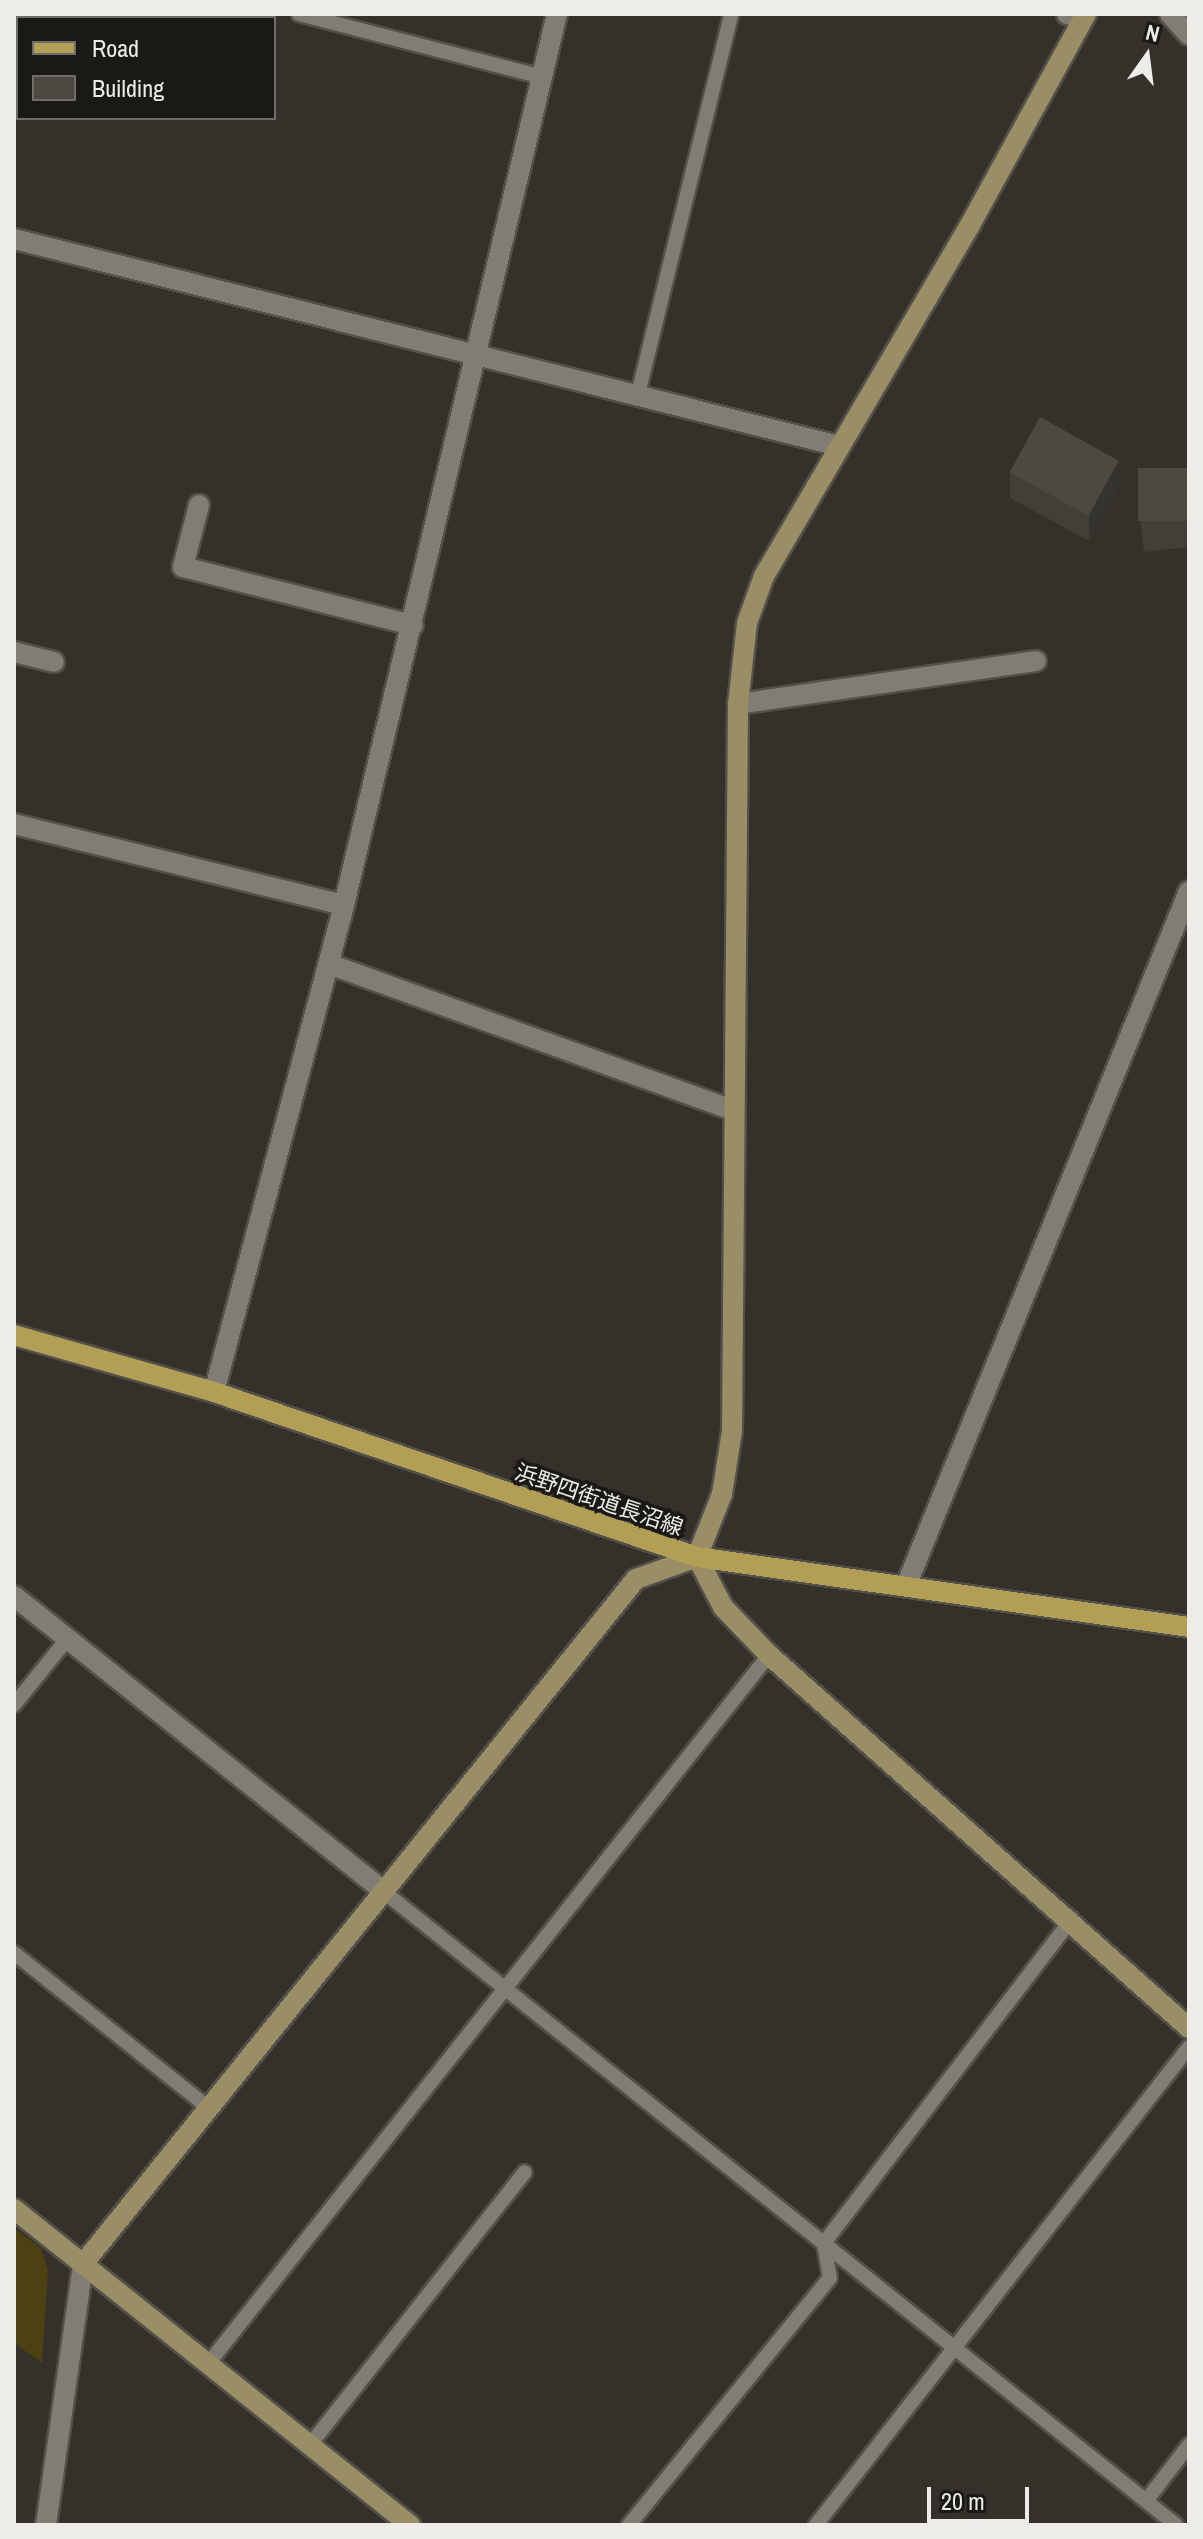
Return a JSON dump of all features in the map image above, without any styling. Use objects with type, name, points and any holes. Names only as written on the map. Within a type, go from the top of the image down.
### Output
[{"type":"main road","name":"浜野四街道長沼線","points":[[14,1335],[214,1392],[697,1557],[1189,1627]]},
{"type":"street","points":[[214,1392],[344,905],[557,14]]},
{"type":"street","points":[[1170,14],[1189,35]]},
{"type":"street","points":[[46,2525],[83,2264],[636,1579],[697,1557],[722,1494],[731,1442],[738,704],[747,623],[764,576],[970,225],[1079,15]]},
{"type":"street","points":[[14,239],[839,446]]},
{"type":"street","points":[[199,505],[183,567],[413,625]]},
{"type":"street","points":[[14,652],[54,662]]},
{"type":"street","points":[[738,704],[1036,661]]},
{"type":"street","points":[[14,824],[344,905]]},
{"type":"street","points":[[906,1586],[1189,891]]},
{"type":"street","points":[[329,964],[732,1110]]},
{"type":"street","points":[[697,1557],[723,1607],[769,1655],[1072,1919],[1189,2028]]},
{"type":"street","points":[[14,1596],[383,1891]]},
{"type":"street","points":[[14,2209],[410,2525]]},
{"type":"lane","points":[[299,14],[542,77]]},
{"type":"lane","points":[[638,394],[731,14]]},
{"type":"lane","points":[[14,1705],[68,1638]]},
{"type":"lane","points":[[208,2364],[508,1991],[769,1655]]},
{"type":"lane","points":[[383,1891],[1176,2525]]},
{"type":"lane","points":[[629,2525],[830,2278],[824,2243],[1072,1919]]},
{"type":"lane","points":[[14,1953],[209,2108]]},
{"type":"lane","points":[[816,2525],[1189,2047]]},
{"type":"lane","points":[[310,2445],[525,2172]]},
{"type":"lane","points":[[1146,2501],[1189,2445]]},
{"type":"shaded area","points":[[14,2228],[41,2248],[48,2271],[42,2363],[14,2343]]},
{"type":"building","points":[[1040,417],[1119,461],[1088,516],[1009,472]]},
{"type":"building","points":[[1138,468],[1189,468],[1189,521],[1138,521]]}]
